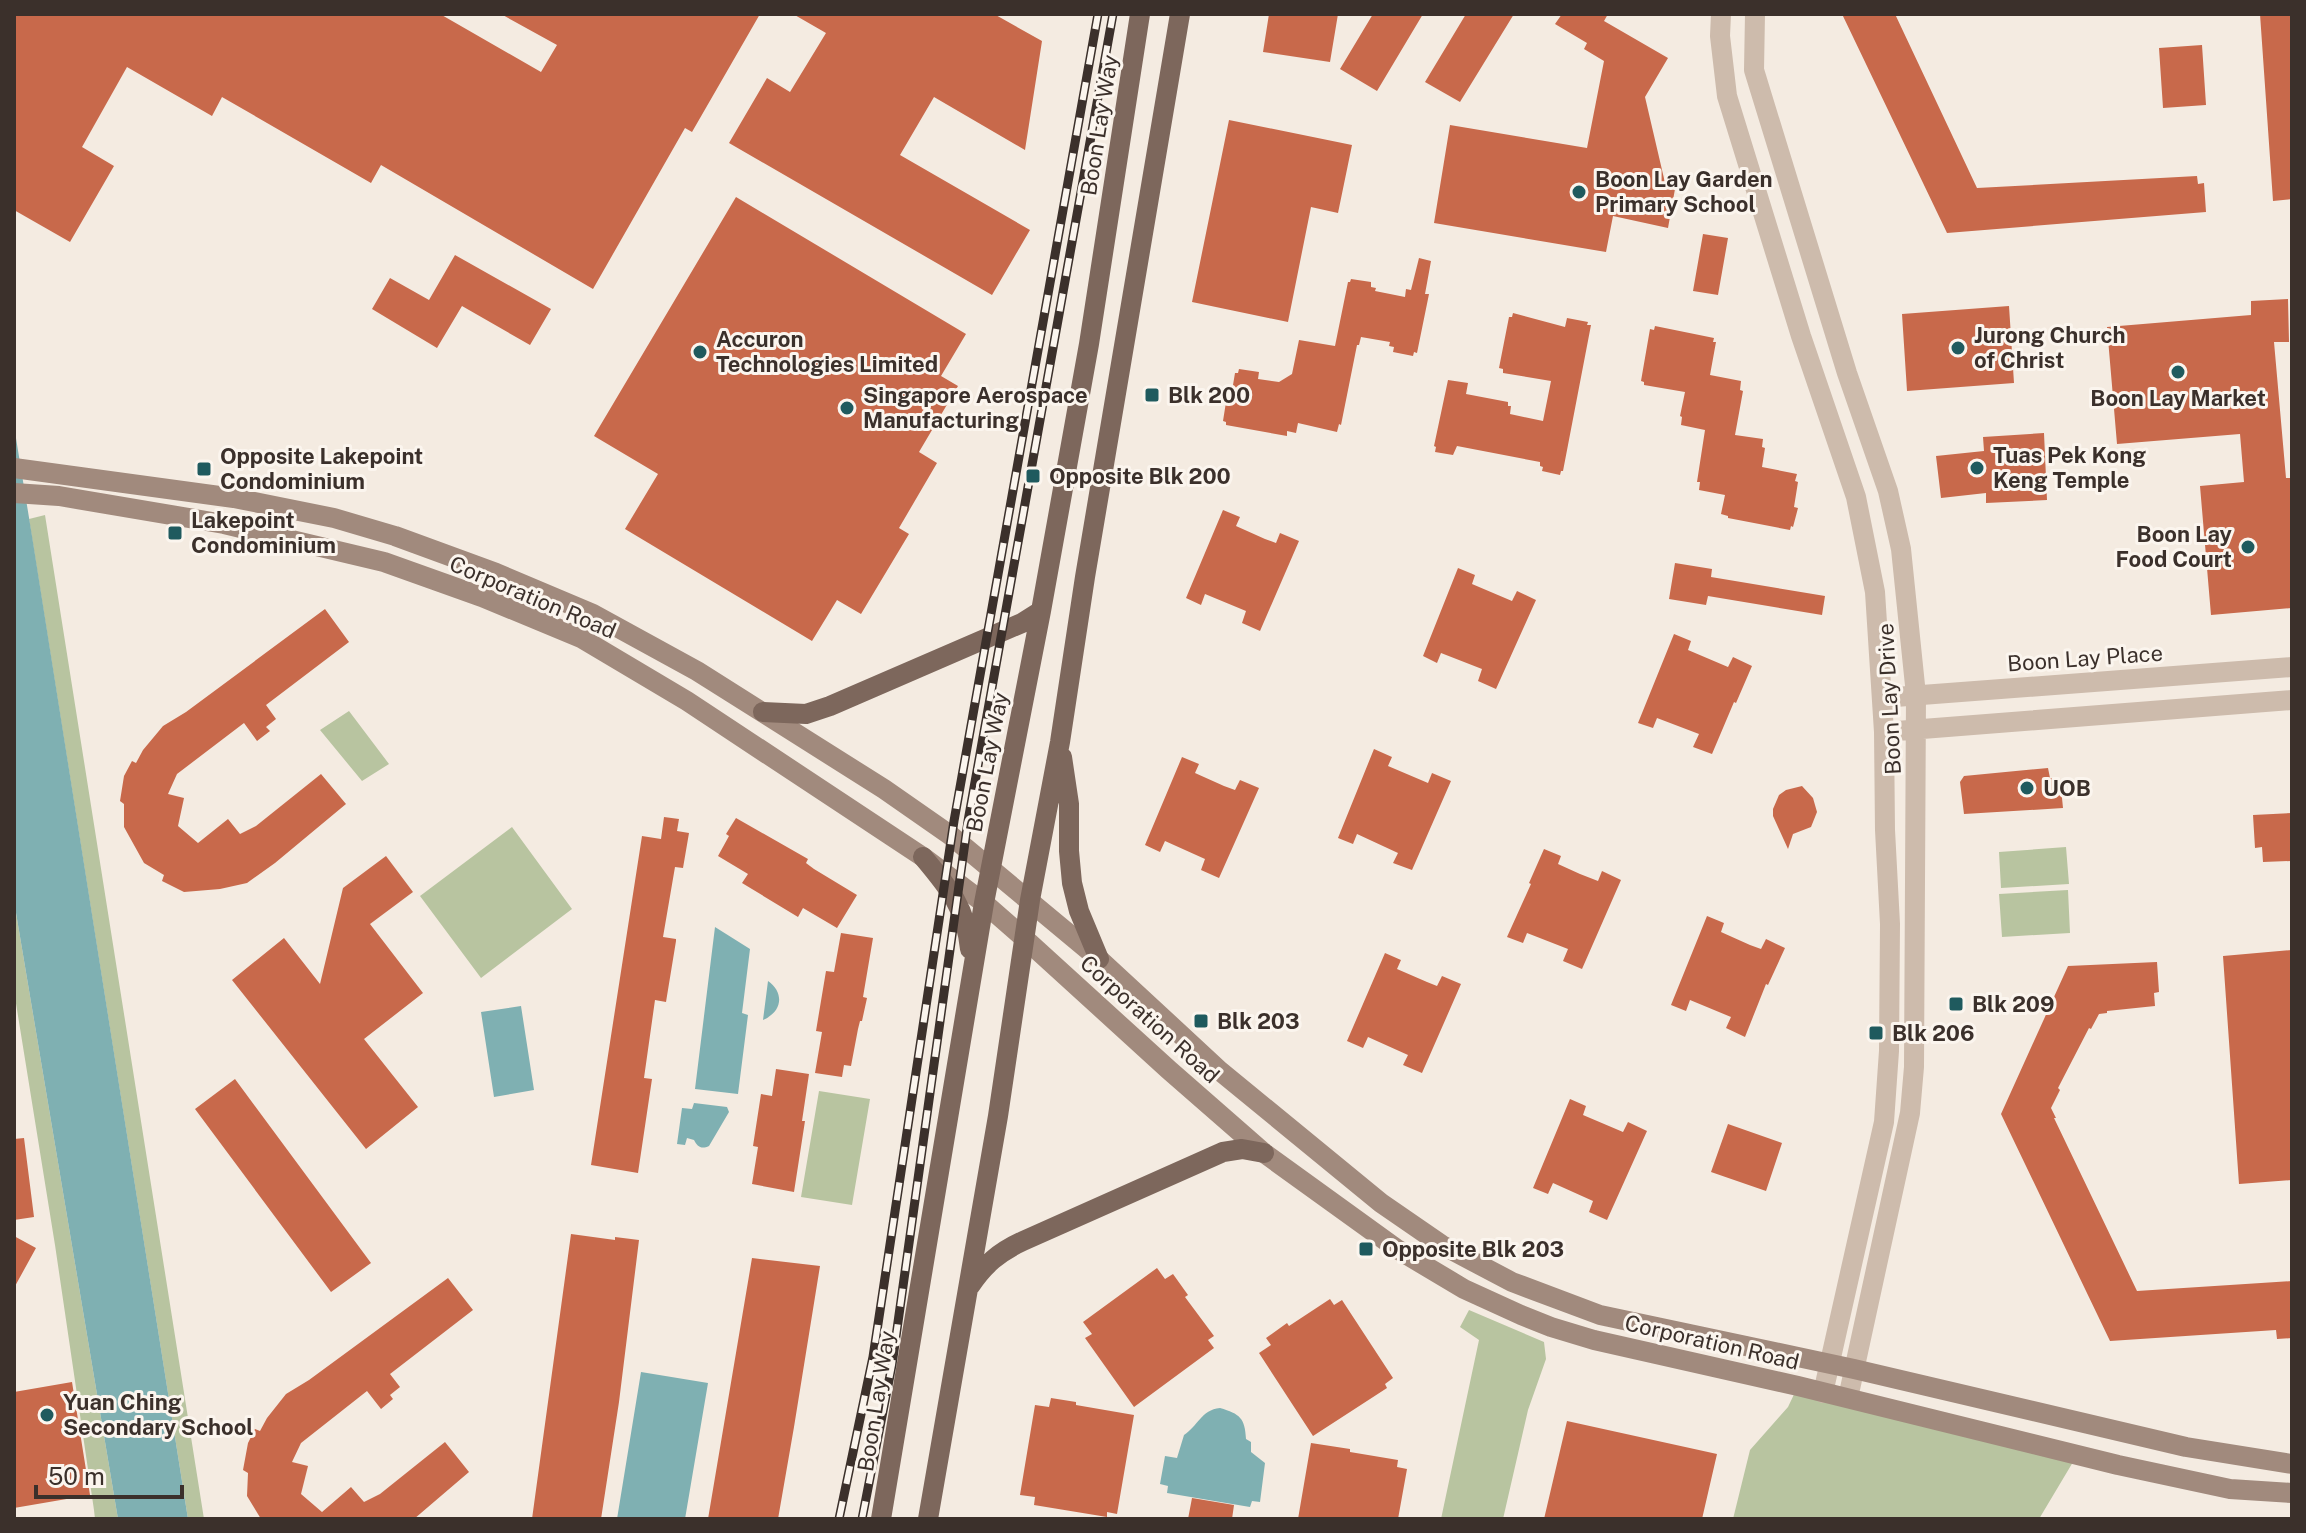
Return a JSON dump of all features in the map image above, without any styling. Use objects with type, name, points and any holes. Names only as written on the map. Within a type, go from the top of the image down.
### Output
[{"type":"main road","name":"Boon Lay Way","points":[[881,1519],[984,903],[1089,344],[1140,14]]},
{"type":"main road","points":[[928,1519],[998,1116],[1030,900],[1060,742],[1180,14]]},
{"type":"main road","name":"Corporation Road","points":[[14,468],[234,498],[334,518],[395,536],[496,573],[593,614],[697,671],[884,789],[950,835],[1099,959],[1220,1071],[1381,1203],[1442,1245],[1537,1293],[1600,1315],[1854,1369],[2186,1447],[2292,1464]]},
{"type":"main road","name":"Corporation Road","points":[[14,493],[59,496],[224,524],[384,562],[482,597],[581,638],[657,683],[923,857],[984,903],[1264,1153],[1397,1249],[1464,1289],[1521,1315],[1574,1334],[2132,1468],[2230,1489],[2292,1493]]},
{"type":"main road","points":[[763,712],[806,714],[830,706],[1022,623],[1041,611]]},
{"type":"main road","points":[[1060,742],[1069,804],[1072,883],[1079,911],[1099,959]]},
{"type":"main road","points":[[923,857],[949,887],[960,907],[968,932],[972,973]]},
{"type":"main road","points":[[968,1289],[983,1267],[1004,1250],[1223,1152],[1242,1149],[1264,1153]]},
{"type":"main road","points":[[1574,1334],[1582,1308]]},
{"type":"street","name":"Boon Lay Drive","points":[[1721,14],[1720,36],[1727,96],[1781,272],[1856,497],[1875,592],[1884,732],[1890,924],[1889,1051],[1884,1122],[1823,1393]]},
{"type":"street","name":"Boon Lay Drive","points":[[1755,14],[1754,70],[1847,373],[1888,491],[1901,549],[1916,695],[1914,1067],[1910,1113],[1848,1398]]},
{"type":"street","points":[[1781,272],[1784,263],[1795,255],[1811,257]]},
{"type":"street","points":[[1819,388],[1837,387],[1847,373]]},
{"type":"street","name":"Boon Lay Place","points":[[1882,698],[2292,667]]},
{"type":"street","points":[[2033,686],[2028,698],[2038,720]]},
{"type":"street","points":[[1884,732],[2292,700]]},
{"type":"green space","points":[[45,515],[204,1519],[188,1519],[29,519]]},
{"type":"green space","points":[[349,711],[389,764],[362,781],[320,730]]},
{"type":"green space","points":[[512,827],[572,909],[481,978],[420,896]]},
{"type":"green space","points":[[2066,847],[2069,884],[2001,888],[1999,852]]},
{"type":"green space","points":[[2068,890],[2070,933],[2002,937],[1999,894]]},
{"type":"green space","points":[[14,901],[118,1519],[95,1519],[14,991]]},
{"type":"green space","points":[[819,1091],[870,1099],[852,1205],[801,1197]]},
{"type":"green space","points":[[1469,1310],[1544,1342],[1546,1359],[1528,1410],[1503,1519],[1441,1519],[1479,1340],[1460,1327]]},
{"type":"green space","points":[[1798,1386],[2076,1457],[2039,1519],[1733,1519],[1750,1450],[1788,1407]]},
{"type":"water","points":[[14,426],[188,1519],[118,1519],[14,901]]},
{"type":"water","points":[[715,927],[750,949],[742,1013],[748,1015],[738,1094],[695,1089]]},
{"type":"water","points":[[768,981],[777,991],[779,1002],[774,1012],[763,1020]]},
{"type":"water","points":[[521,1006],[534,1090],[494,1097],[481,1012]]},
{"type":"water","points":[[694,1103],[727,1107],[729,1112],[709,1146],[704,1148],[687,1138],[685,1145],[677,1144],[682,1108],[692,1109]]},
{"type":"water","points":[[641,1372],[708,1383],[685,1519],[617,1519]]},
{"type":"water","points":[[1220,1408],[1240,1418],[1246,1439],[1251,1442],[1251,1452],[1265,1463],[1260,1502],[1252,1501],[1250,1507],[1167,1493],[1168,1486],[1160,1484],[1165,1456],[1177,1458],[1184,1435],[1204,1415]]},
{"type":"building","points":[[14,14],[440,14],[541,72],[557,45],[501,14],[760,14],[692,132],[685,128],[593,289],[381,165],[371,183],[222,97],[212,116],[127,67],[82,147],[114,166],[70,242],[14,210]]},
{"type":"building","points":[[793,14],[994,14],[1042,41],[1025,150],[934,97],[900,155],[1030,230],[992,295],[729,143],[767,78],[790,92],[826,33]]},
{"type":"building","points":[[1269,14],[1338,14],[1330,62],[1263,52]]},
{"type":"building","points":[[1373,14],[1423,14],[1377,91],[1340,69]]},
{"type":"building","points":[[1466,14],[1514,14],[1460,102],[1425,82]]},
{"type":"building","points":[[1562,14],[1608,14],[1604,21],[1668,58],[1645,97],[1666,187],[1675,189],[1668,228],[1613,216],[1606,252],[1434,223],[1450,125],[1587,148],[1604,61],[1584,49],[1587,43],[1555,24]]},
{"type":"building","points":[[1842,14],[1895,14],[1977,188],[2197,176],[2198,184],[2204,183],[2206,212],[1947,233]]},
{"type":"building","points":[[2260,14],[2292,14],[2292,199],[2273,201]]},
{"type":"building","points":[[2202,45],[2206,105],[2163,108],[2159,48]]},
{"type":"building","points":[[1229,120],[1352,145],[1338,213],[1311,207],[1288,322],[1192,302]]},
{"type":"building","name":"Singapore Aerospace Manufacturing","points":[[736,197],[966,334],[941,376],[958,386],[919,452],[937,463],[899,528],[909,534],[861,614],[837,600],[812,641],[625,529],[658,474],[594,436]]},
{"type":"building","points":[[1703,234],[1728,238],[1718,295],[1693,291]]},
{"type":"building","points":[[455,255],[551,309],[530,345],[462,306],[437,348],[372,309],[390,278],[429,300]]},
{"type":"building","points":[[1419,258],[1431,261],[1425,294],[1429,294],[1417,353],[1414,352],[1413,356],[1393,352],[1390,342],[1361,337],[1337,432],[1298,423],[1296,433],[1287,431],[1287,436],[1226,425],[1223,421],[1226,402],[1230,403],[1235,373],[1239,369],[1259,372],[1258,379],[1279,382],[1292,374],[1299,340],[1335,346],[1351,279],[1371,282],[1375,291],[1405,297],[1406,289],[1411,290]]},
{"type":"building","points":[[2288,299],[2289,342],[2274,342],[2286,478],[2292,478],[2292,608],[2211,615],[2200,486],[2244,482],[2240,434],[2117,444],[2107,327],[2251,315],[2251,301]]},
{"type":"building","name":"Jurong Church of Christ","points":[[2009,306],[2014,383],[1907,391],[1902,314]]},
{"type":"building","points":[[1513,313],[1565,327],[1567,318],[1591,325],[1560,475],[1542,471],[1540,462],[1457,446],[1453,455],[1435,452],[1448,380],[1468,383],[1466,394],[1508,402],[1510,414],[1543,421],[1551,381],[1503,373],[1503,369],[1499,368],[1509,317]]},
{"type":"building","points":[[1655,326],[1714,338],[1713,342],[1716,342],[1710,375],[1741,381],[1740,390],[1743,391],[1735,435],[1763,439],[1762,467],[1797,474],[1794,507],[1798,508],[1790,530],[1728,518],[1721,514],[1725,495],[1699,490],[1700,482],[1697,482],[1705,430],[1681,425],[1685,392],[1644,385],[1641,381],[1650,329],[1654,330]]},
{"type":"building","points":[[2044,433],[2047,500],[1986,503],[1986,493],[1941,498],[1936,456],[1984,451],[1983,437]]},
{"type":"building","points":[[1223,510],[1240,517],[1236,526],[1265,539],[1276,543],[1280,533],[1299,541],[1260,631],[1242,623],[1246,611],[1205,594],[1201,605],[1186,598]]},
{"type":"building","points":[[1675,563],[1712,569],[1711,577],[1825,596],[1822,615],[1708,596],[1706,605],[1669,599]]},
{"type":"building","points":[[1458,568],[1475,575],[1472,584],[1512,601],[1517,591],[1536,600],[1496,689],[1478,681],[1482,669],[1441,653],[1437,663],[1423,656]]},
{"type":"building","points":[[325,609],[349,642],[266,705],[276,719],[266,727],[270,731],[257,741],[244,723],[177,774],[168,794],[184,798],[178,826],[198,843],[228,819],[240,834],[256,826],[321,774],[346,804],[247,883],[184,892],[162,881],[164,875],[144,863],[124,827],[124,804],[120,801],[124,776],[132,761],[136,763],[163,726]]},
{"type":"building","points":[[1674,634],[1691,641],[1688,650],[1728,667],[1733,657],[1752,666],[1712,754],[1693,747],[1699,734],[1657,718],[1653,728],[1638,723]]},
{"type":"building","points":[[1374,749],[1392,757],[1388,766],[1428,783],[1432,773],[1451,781],[1412,870],[1393,863],[1398,853],[1357,834],[1353,844],[1338,838]]},
{"type":"building","points":[[1182,757],[1199,764],[1195,773],[1224,786],[1235,790],[1240,780],[1259,788],[1219,878],[1201,870],[1205,859],[1165,841],[1160,852],[1145,845]]},
{"type":"building","points":[[2048,768],[2050,778],[2060,778],[2063,808],[1964,814],[1960,782],[1964,776]]},
{"type":"building","points":[[1802,786],[1813,798],[1817,812],[1811,827],[1793,834],[1788,849],[1773,816],[1773,809],[1779,795]]},
{"type":"building","points":[[2292,813],[2291,861],[2263,862],[2262,847],[2255,848],[2253,815]]},
{"type":"building","points":[[664,817],[679,819],[677,831],[689,833],[683,868],[675,867],[663,937],[676,941],[666,1002],[655,1000],[644,1078],[652,1079],[638,1173],[591,1165],[642,836],[661,839]]},
{"type":"building","points":[[736,818],[808,859],[806,863],[814,869],[857,895],[837,928],[803,908],[798,917],[742,883],[748,874],[718,856]]},
{"type":"building","points":[[1544,849],[1561,856],[1558,864],[1580,874],[1598,881],[1602,871],[1621,880],[1582,969],[1563,961],[1568,949],[1527,933],[1523,943],[1507,937]]},
{"type":"building","points":[[386,856],[413,892],[370,924],[423,993],[364,1039],[418,1107],[366,1149],[232,980],[284,938],[320,984],[343,888]]},
{"type":"building","points":[[1707,916],[1724,923],[1721,932],[1750,945],[1761,949],[1766,939],[1785,948],[1766,984],[1745,1037],[1726,1028],[1731,1017],[1690,1000],[1686,1011],[1671,1005]]},
{"type":"building","points":[[841,933],[873,938],[862,1021],[851,1066],[844,1065],[842,1077],[815,1073],[822,1032],[816,1031],[826,971],[834,972]]},
{"type":"building","points":[[2292,950],[2292,1180],[2239,1184],[2223,956]]},
{"type":"building","points":[[1385,953],[1401,960],[1397,969],[1427,982],[1437,986],[1442,976],[1461,984],[1422,1073],[1403,1065],[1408,1055],[1368,1037],[1363,1048],[1347,1041]]},
{"type":"building","points":[[2157,962],[2159,992],[2154,993],[2155,1006],[2099,1014],[2058,1088],[2060,1090],[2051,1108],[2054,1118],[2137,1291],[2292,1281],[2292,1338],[2277,1339],[2276,1330],[2110,1341],[2001,1114],[2068,966]]},
{"type":"building","points":[[776,1069],[809,1074],[794,1192],[752,1184],[758,1147],[753,1146],[761,1094],[772,1096]]},
{"type":"building","points":[[235,1079],[371,1263],[331,1292],[195,1109]]},
{"type":"building","points":[[1570,1099],[1586,1106],[1583,1115],[1623,1132],[1628,1122],[1647,1131],[1607,1220],[1589,1212],[1593,1201],[1553,1183],[1548,1194],[1533,1188]]},
{"type":"building","points":[[1728,1124],[1782,1143],[1766,1191],[1711,1172]]},
{"type":"building","points":[[24,1138],[34,1217],[14,1220],[14,1139]]},
{"type":"building","points":[[571,1234],[639,1240],[619,1402],[601,1519],[532,1519]]},
{"type":"building","points":[[14,1236],[36,1248],[14,1288]]},
{"type":"building","points":[[752,1258],[820,1266],[794,1427],[778,1519],[708,1519]]},
{"type":"building","points":[[1157,1268],[1165,1279],[1173,1274],[1188,1295],[1185,1297],[1214,1336],[1208,1340],[1214,1348],[1134,1407],[1085,1338],[1092,1334],[1083,1322]]},
{"type":"building","points":[[448,1278],[473,1310],[390,1374],[400,1387],[390,1395],[393,1399],[381,1409],[367,1391],[301,1443],[292,1462],[308,1466],[301,1494],[322,1512],[351,1487],[364,1502],[380,1494],[445,1442],[469,1472],[414,1519],[261,1519],[247,1496],[248,1473],[243,1470],[248,1443],[255,1429],[260,1431],[286,1394]]},
{"type":"building","points":[[1330,1299],[1334,1305],[1342,1300],[1393,1378],[1385,1384],[1387,1388],[1313,1436],[1259,1353],[1271,1345],[1266,1338]]},
{"type":"building","points":[[72,1382],[90,1495],[14,1508],[14,1392]]},
{"type":"building","points":[[1051,1398],[1134,1415],[1117,1514],[1107,1512],[1107,1517],[1034,1505],[1035,1497],[1020,1495],[1035,1405],[1049,1407]]},
{"type":"building","points":[[1567,1421],[1717,1454],[1702,1519],[1544,1519]]},
{"type":"building","points":[[1311,1443],[1398,1460],[1397,1467],[1407,1469],[1398,1519],[1298,1519]]},
{"type":"building","points":[[1192,1498],[1234,1505],[1232,1519],[1188,1519]]},
{"type":"railway","points":[[839,1519],[873,1357],[954,821],[1098,14]]},
{"type":"railway","points":[[862,1519],[892,1365],[968,821],[1113,14]]},
{"type":"place","name":"Boon Lay Garden Primary School","points":[[1579,192]]},
{"type":"place","name":"Jurong Church of Christ","points":[[1958,348]]},
{"type":"place","name":"Accuron Technologies Limited","points":[[700,352]]},
{"type":"place","name":"Boon Lay Market","points":[[2178,372]]},
{"type":"place","name":"Blk 200","points":[[1152,395]]},
{"type":"place","name":"Singapore Aerospace Manufacturing","points":[[847,408]]},
{"type":"place","name":"Tuas Pek Kong Keng Temple","points":[[1977,468]]},
{"type":"place","name":"Opposite Lakepoint Condominium","points":[[204,469]]},
{"type":"place","name":"Opposite Blk 200","points":[[1033,476]]},
{"type":"place","name":"Lakepoint Condominium","points":[[175,533]]},
{"type":"place","name":"Boon Lay Food Court","points":[[2248,547]]},
{"type":"place","name":"UOB","points":[[2027,788]]},
{"type":"place","name":"Blk 209","points":[[1956,1004]]},
{"type":"place","name":"Blk 203","points":[[1201,1021]]},
{"type":"place","name":"Blk 206","points":[[1876,1033]]},
{"type":"place","name":"Opposite Blk 203","points":[[1366,1249]]},
{"type":"place","name":"Yuan Ching Secondary School","points":[[47,1415]]}]
